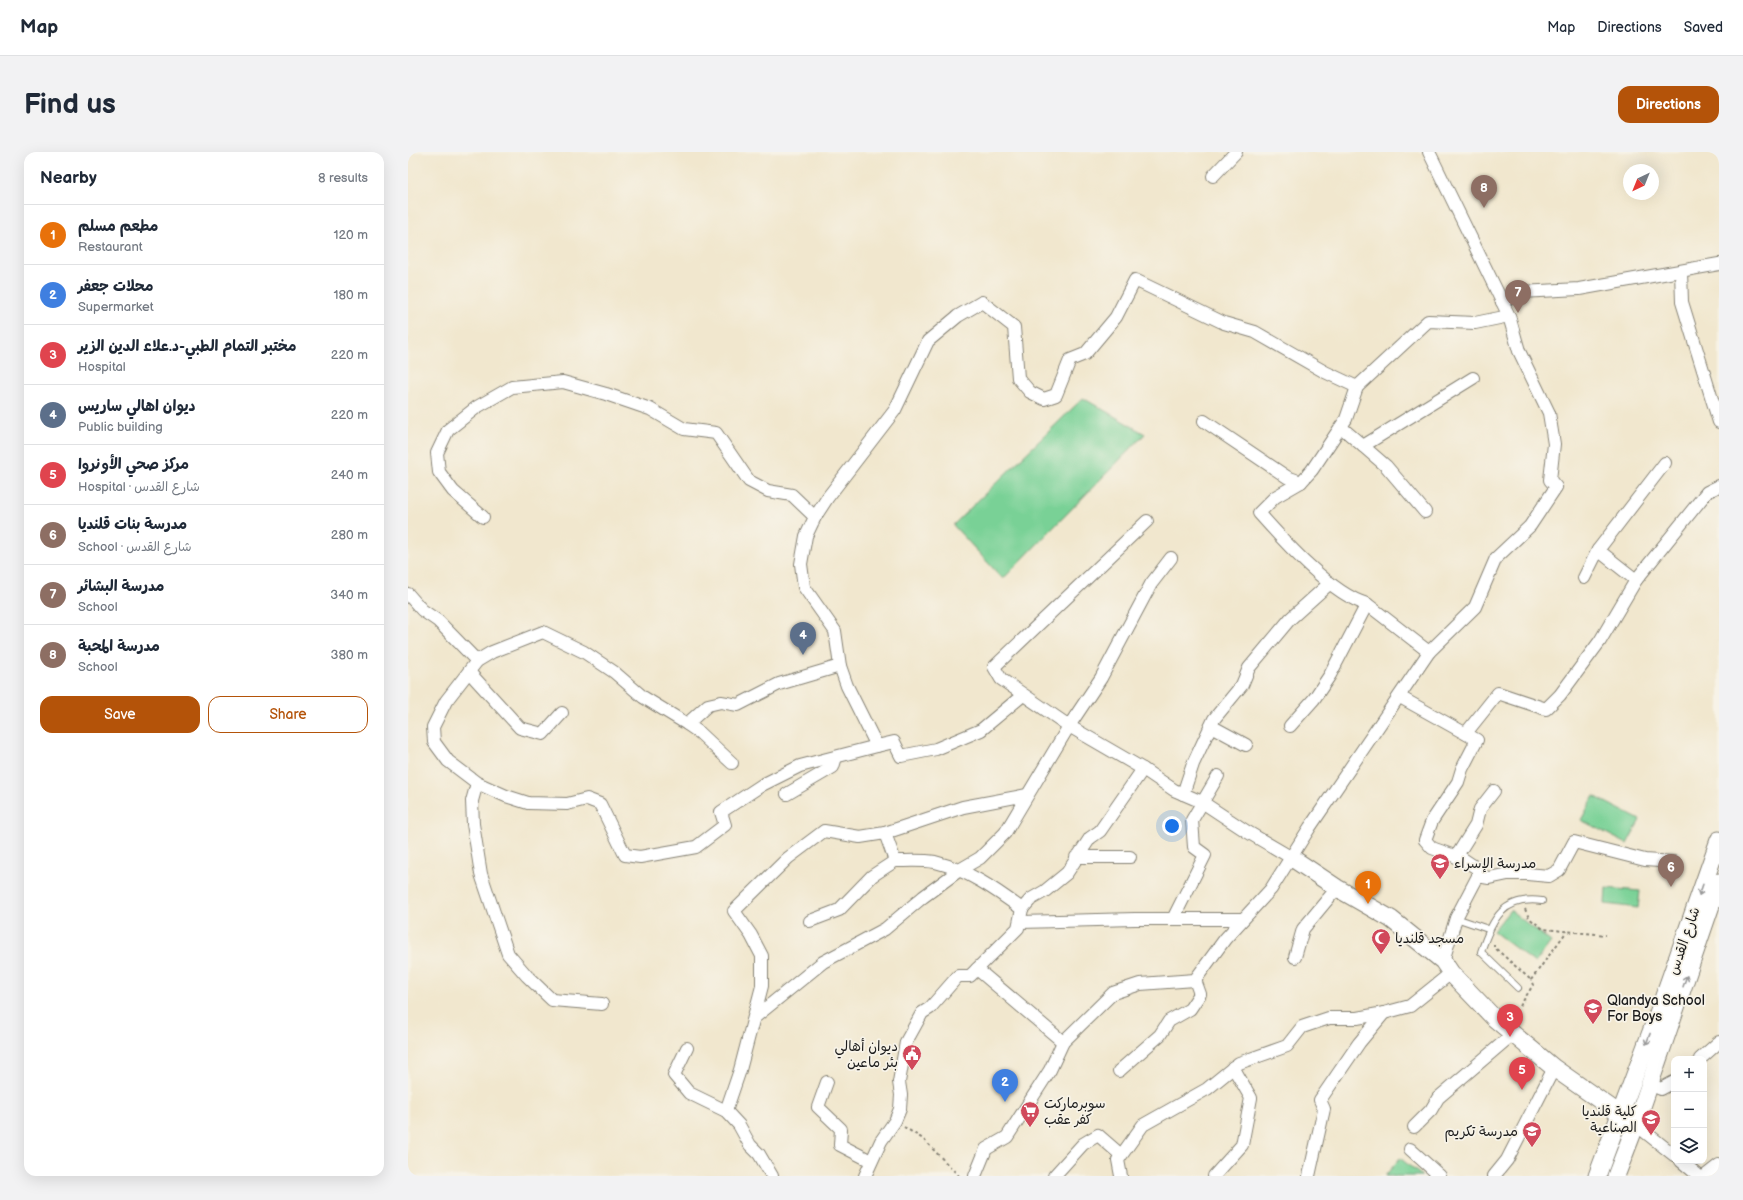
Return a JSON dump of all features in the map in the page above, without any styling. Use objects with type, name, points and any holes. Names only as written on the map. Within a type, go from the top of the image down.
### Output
[{"type":"main road","name":"شارع القدس","points":[[1597,1176],[1621,1115],[1719,840]]},
{"type":"main road","points":[[1292,858],[1337,888],[1391,919],[1447,967],[1495,1019],[1554,1068],[1621,1115]]},
{"type":"main road","name":"شارع القدس","points":[[1616,1176],[1636,1124],[1718,891]]},
{"type":"street","points":[[1213,176],[1236,152]]},
{"type":"street","points":[[1196,980],[1225,939],[1271,888],[1292,858],[1310,827],[1400,697],[1429,652],[1475,607],[1496,558],[1530,526],[1556,487],[1550,480],[1554,444],[1548,413],[1519,351],[1509,316],[1429,152]]},
{"type":"street","points":[[1502,302],[1521,292],[1579,289],[1719,264]]},
{"type":"street","points":[[1681,271],[1682,302],[1719,422]]},
{"type":"street","points":[[877,746],[847,686],[840,666],[835,631],[804,586],[802,564],[806,536],[815,517],[828,497],[895,410],[928,341],[958,316],[982,302],[1014,328],[1018,378],[1030,392],[1044,400],[1056,395],[1070,360],[1085,354],[1116,317],[1135,280],[1224,323],[1256,332],[1326,372],[1358,387]]},
{"type":"street","points":[[1429,652],[1367,604],[1359,602],[1330,583],[1287,545],[1259,513],[1275,497],[1301,482],[1312,470],[1346,419],[1358,387],[1428,321],[1475,323],[1509,316]]},
{"type":"street","points":[[1363,446],[1473,378]]},
{"type":"street","points":[[483,517],[453,491],[439,472],[437,453],[448,430],[477,407],[512,387],[563,382],[606,394],[650,409],[684,429],[716,433],[749,481],[768,491],[792,495],[815,517]]},
{"type":"street","points":[[1204,421],[1287,477],[1301,482]]},
{"type":"street","points":[[1341,428],[1386,466],[1425,512]]},
{"type":"street","points":[[1584,578],[1598,550],[1665,463]]},
{"type":"street","points":[[1466,733],[1498,693],[1546,709],[1560,695],[1600,640],[1636,580],[1707,492],[1719,486]]},
{"type":"street","points":[[1147,521],[994,667],[1001,679],[1069,726],[1183,794],[1202,802],[1246,831],[1292,858]]},
{"type":"street","points":[[1598,550],[1636,580]]},
{"type":"street","points":[[755,1017],[823,962],[885,929],[922,897],[960,869],[980,858],[1005,832],[1069,726],[1113,657],[1151,584],[1171,558]]},
{"type":"street","points":[[1183,794],[1193,764],[1214,719],[1242,685],[1248,668],[1290,619],[1330,583]]},
{"type":"street","points":[[408,594],[422,610],[438,621],[478,662]]},
{"type":"street","points":[[1290,726],[1314,699],[1330,675],[1367,604]]},
{"type":"street","points":[[732,762],[700,733],[643,697],[614,672],[584,652],[543,632],[492,652],[478,662],[446,701],[433,727],[434,742],[448,761],[477,782],[528,803],[567,804],[586,799],[600,804],[625,855],[640,858],[696,847],[725,825],[721,812],[756,788],[800,766],[894,742],[902,756],[936,749],[981,730],[1023,695]]},
{"type":"street","points":[[687,724],[708,705],[721,702],[738,705],[779,684],[840,666]]},
{"type":"street","points":[[469,672],[520,728],[543,734],[562,713]]},
{"type":"street","points":[[1121,1176],[1118,1160],[1143,1125],[1207,1089],[1233,1067],[1287,1046],[1302,1027],[1329,1018],[1357,1018],[1410,1006],[1447,967],[1456,918],[1478,876],[1478,869],[1464,859],[1432,848],[1425,840],[1432,821],[1458,782],[1462,769],[1475,747],[1477,740],[1400,697]]},
{"type":"street","points":[[1211,726],[1246,745]]},
{"type":"street","points":[[787,794],[833,767],[836,757]]},
{"type":"street","points":[[865,1176],[881,1141],[895,1121],[900,1109],[901,1095],[899,1082],[906,1042],[922,1013],[930,1008],[958,976],[970,976],[977,970],[1018,928],[1021,922],[1022,909],[1031,899],[1045,891],[1067,872],[1090,838],[1100,831],[1143,769]]},
{"type":"street","points":[[1173,919],[1205,855],[1194,846],[1192,820],[1218,776]]},
{"type":"street","points":[[477,782],[472,801],[472,824],[481,874],[508,954],[527,976],[552,1000],[602,1004]]},
{"type":"street","points":[[1456,857],[1476,825],[1480,809],[1494,791]]},
{"type":"street","points":[[726,1111],[740,1070],[762,986],[762,956],[751,935],[734,911],[788,858],[824,831],[860,837],[885,833],[963,808],[1027,795]]},
{"type":"street","points":[[885,833],[895,861]]},
{"type":"street","points":[[1478,876],[1489,878],[1508,874],[1549,876],[1559,870],[1574,842],[1645,860],[1674,862]]},
{"type":"street","points":[[1076,857],[1130,857]]},
{"type":"street","points":[[810,921],[840,910],[872,876],[895,861],[934,862],[960,869],[1022,909]]},
{"type":"street","points":[[1295,957],[1303,929],[1337,888]]},
{"type":"street","points":[[1021,922],[1243,919]]},
{"type":"street","points":[[977,970],[1063,1042]]},
{"type":"street","points":[[975,1176],[986,1149],[1006,1137],[1050,1070],[1063,1042],[1113,993],[1140,984],[1196,980]]},
{"type":"street","points":[[1119,1071],[1160,1035],[1169,1021],[1190,1008],[1200,994],[1196,980]]},
{"type":"street","points":[[1309,1176],[1324,1109],[1320,1100],[1359,1043],[1384,1013]]},
{"type":"street","points":[[1414,1127],[1431,1110],[1438,1098],[1513,1034]]},
{"type":"street","points":[[1703,1056],[1719,1042]]},
{"type":"street","points":[[687,1048],[674,1075],[689,1093],[726,1111],[739,1125],[750,1145],[759,1154],[772,1176]]},
{"type":"street","points":[[1214,1176],[1242,1144],[1251,1098],[1233,1067]]},
{"type":"street","points":[[1494,1176],[1510,1155],[1554,1068]]},
{"type":"street","points":[[828,1082],[818,1107],[841,1129],[840,1145],[872,1162]]},
{"type":"street","points":[[1649,1084],[1661,1089],[1671,1084]]},
{"type":"street","points":[[1621,1115],[1636,1124],[1671,1153]]},
{"type":"street","points":[[1054,1176],[1083,1144],[1098,1135],[1121,1155]]},
{"type":"street","points":[[1410,1149],[1440,1176]]},
{"type":"street","points":[[1685,1164],[1699,1176]]},
{"type":"street","points":[[1705,1176],[1719,1165]]},
{"type":"lane","points":[[1518,988],[1481,952],[1488,931],[1498,914],[1508,906],[1528,899],[1542,901]]},
{"type":"lane","points":[[1456,918],[1488,931]]},
{"type":"path","points":[[1521,902],[1529,918],[1543,929],[1606,935]]},
{"type":"path","points":[[1488,931],[1493,940],[1494,947],[1531,980],[1534,985],[1520,1006]]},
{"type":"path","points":[[1531,980],[1567,931]]},
{"type":"path","points":[[895,1121],[923,1139],[959,1176]]},
{"type":"green space","points":[[1083,398],[1145,434],[1003,579],[953,525]]},
{"type":"green space","points":[[1594,796],[1640,820],[1627,844],[1581,820]]},
{"type":"green space","points":[[1606,888],[1640,891],[1638,908],[1605,904]]},
{"type":"green space","points":[[1510,910],[1551,942],[1535,963],[1493,931]]},
{"type":"green space","points":[[1400,1158],[1422,1176],[1385,1176]]},
{"type":"place","name":"مدرسة المحبة","points":[[1484,208]]},
{"type":"place","name":"مدرسة البشائر","points":[[1518,313]]},
{"type":"place","name":"ديوان اهالي ساريس","points":[[803,655]]},
{"type":"place","name":"مدرسة الإسراء","points":[[1440,880]]},
{"type":"place","name":"مدرسة بنات قلنديا","points":[[1671,887]]},
{"type":"place","name":"مطعم مسلم","points":[[1368,904]]},
{"type":"place","name":"مسجد قلنديا","points":[[1381,955]]},
{"type":"place","name":"Qlandya School For Boys","points":[[1593,1025]]},
{"type":"place","name":"مختبر التمام الطبي-د.علاء الدين الزير","points":[[1510,1037]]},
{"type":"place","name":"ديوان أهالي بئر ماعين","points":[[912,1071]]},
{"type":"place","name":"مركز صحي الأونروا","points":[[1522,1090]]},
{"type":"place","name":"محلات جعفر","points":[[1005,1102]]},
{"type":"place","name":"سوبرماركت كفر عقب","points":[[1030,1128]]},
{"type":"place","name":"كلية قلنديا الصناعية","points":[[1651,1136]]},
{"type":"place","name":"مدرسة تكريم","points":[[1532,1148]]}]
